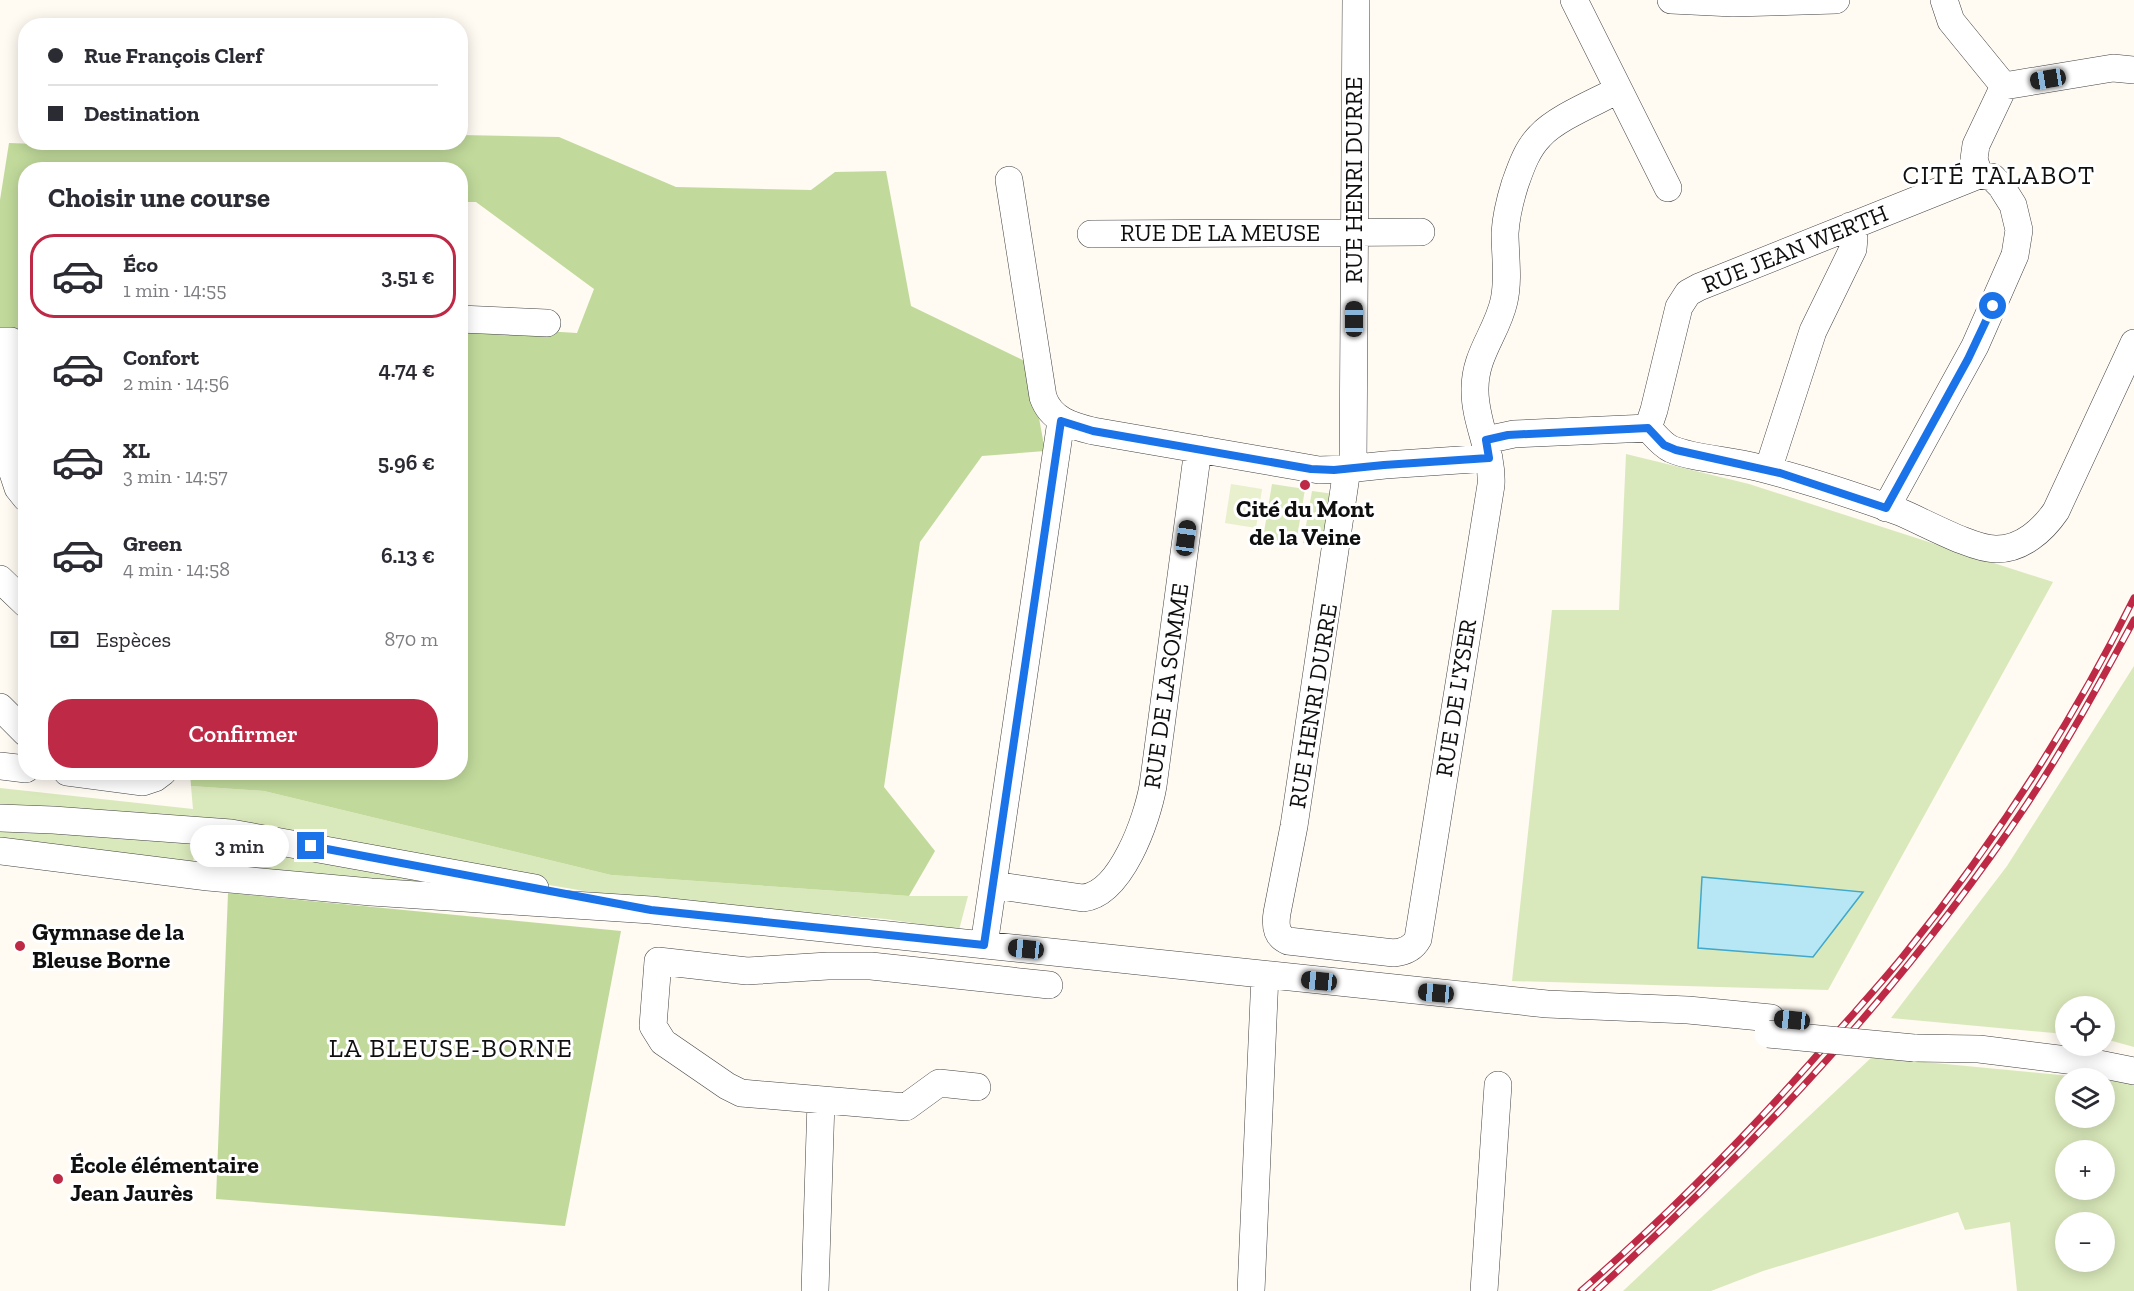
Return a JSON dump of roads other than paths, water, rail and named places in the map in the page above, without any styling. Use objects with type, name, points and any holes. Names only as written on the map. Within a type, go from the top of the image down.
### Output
[{"type":"street","name":"RUE HENRI DURRE","points":[[1284,940],[1277,932],[1276,914],[1294,826],[1350,469],[1356,0]]},
{"type":"street","points":[[1574,0],[1668,188]]},
{"type":"street","points":[[1671,0],[1733,3],[1836,0]]},
{"type":"street","points":[[1944,0],[1951,21],[2004,86]]},
{"type":"street","points":[[2004,86],[2113,68],[2134,70]]},
{"type":"street","points":[[1886,508],[1975,346],[2014,255],[2019,230],[2013,205],[2001,186],[1992,177],[1979,175],[1974,159],[1976,145],[2004,86]]},
{"type":"street","name":"RUE DE L'YSER","points":[[1284,940],[1394,953],[1409,949],[1418,939],[1491,485],[1487,449],[1477,409],[1475,380],[1481,355],[1500,316],[1504,300],[1506,223],[1509,202],[1521,166],[1531,146],[1546,129],[1618,90]]},
{"type":"street","name":"RUE JEAN WERTH","points":[[1648,428],[1678,307],[1684,298],[1699,287],[1979,175]]},
{"type":"street","points":[[1009,180],[1044,397],[1052,413],[1061,421],[1093,431],[1311,469],[1350,469],[1487,449],[1514,434],[1648,428],[1664,445],[1676,450],[1768,470],[1886,508],[1973,544],[1992,549],[2009,548],[2027,539],[2050,519],[2062,501],[2134,343]]},
{"type":"street","points":[[1768,470],[1813,331],[1853,249],[1854,238],[1850,226]]},
{"type":"street","name":"RUE DE LA MEUSE","points":[[1090,234],[1421,232]]},
{"type":"street","points":[[468,319],[547,322]]},
{"type":"street","points":[[0,341],[11,341],[13,472],[18,488]]},
{"type":"street","points":[[984,945],[1061,421]]},
{"type":"street","name":"RUE DE LA SOMME","points":[[993,885],[1083,898],[1099,894],[1122,866],[1139,836],[1149,804],[1198,449]]},
{"type":"street","points":[[0,579],[18,596]]},
{"type":"street","points":[[0,707],[18,725]]},
{"type":"street","points":[[0,766],[18,768]]},
{"type":"street","points":[[128,780],[143,782],[149,780]]},
{"type":"street","points":[[0,818],[231,833],[356,854],[651,910]]},
{"type":"street","points":[[0,850],[208,877],[347,890],[651,910],[1547,1004],[1688,1010],[1769,1026],[1916,1040],[1945,1038],[1980,1049],[2099,1064],[2134,1071]]},
{"type":"street","points":[[977,1087],[939,1083],[906,1107],[741,1093],[727,1086],[663,1042],[653,1026],[658,961],[747,971],[871,966],[1049,985]]},
{"type":"street","points":[[1251,1291],[1264,975]]},
{"type":"street","points":[[1484,1291],[1498,1085]]},
{"type":"street","points":[[814,1291],[821,1101]]},
{"type":"water","points":[[1702,877],[1863,892],[1813,957],[1698,948]]},
{"type":"railway","points":[[1581,1291],[1649,1230],[1746,1132],[1809,1065],[1904,955],[1969,871],[2029,783],[2084,692],[2134,598]]},
{"type":"railway","points":[[1596,1291],[1714,1179],[1771,1120],[1880,999],[1931,936],[2027,804],[2082,714],[2134,620]]},
{"type":"place","name":"Cité du Mont de la Veine","points":[[1305,485]]},
{"type":"place","name":"Gymnase de la Bleuse Borne","points":[[20,946]]},
{"type":"place","name":"École élémentaire Jean Jaurès","points":[[58,1179]]},
{"type":"district","name":"CITÉ TALABOT","points":[[1999,175]]},
{"type":"district","name":"LA BLEUSE-BORNE","points":[[451,1048]]}]
